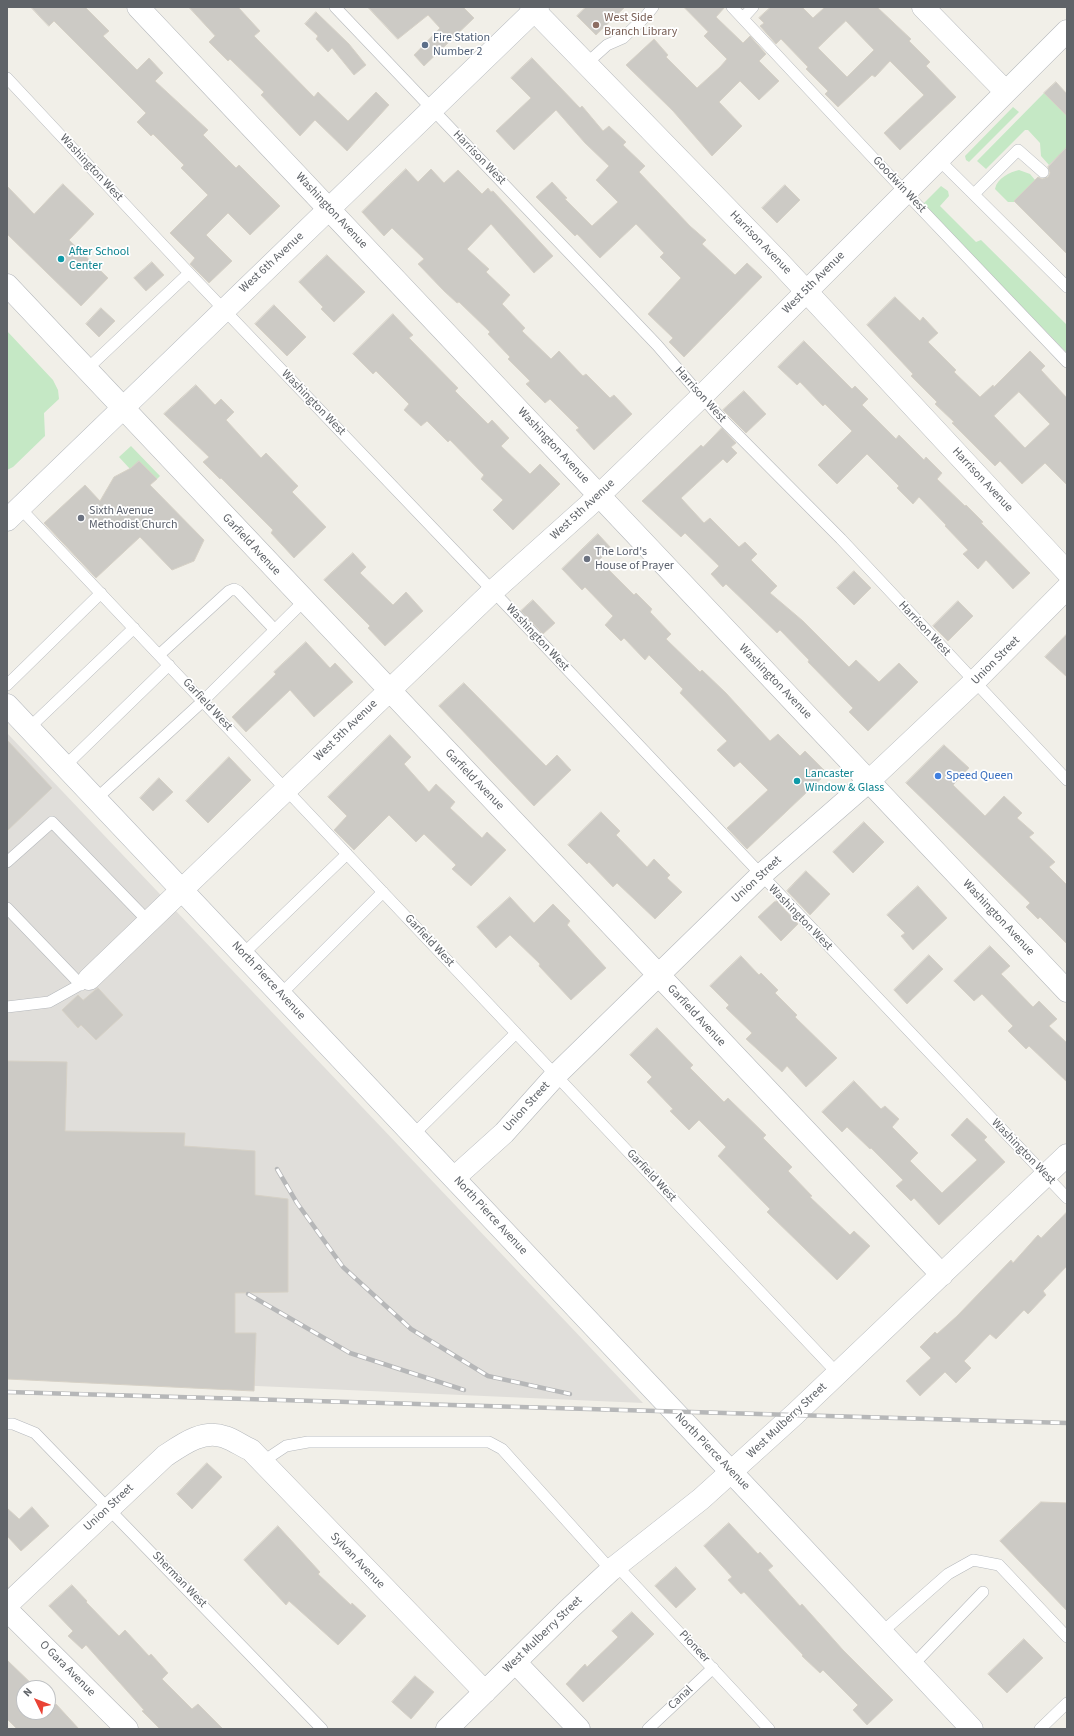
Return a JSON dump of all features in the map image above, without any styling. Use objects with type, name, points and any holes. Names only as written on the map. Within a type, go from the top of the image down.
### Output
[{"type":"street","name":"Washington Avenue","points":[[138,7],[1067,991]]},
{"type":"street","points":[[923,7],[1006,92]]},
{"type":"street","name":"West 6th Avenue","points":[[14,514],[224,309],[432,110],[534,8]]},
{"type":"street","name":"Harrison Avenue","points":[[534,8],[806,292],[1067,572]]},
{"type":"street","name":"West 5th Avenue","points":[[85,982],[493,591],[600,495],[702,396],[1067,31]]},
{"type":"street","name":"Garfield Avenue","points":[[7,285],[942,1275]]},
{"type":"street","name":"Union Street","points":[[454,1178],[504,1134],[556,1075],[760,876],[870,781],[974,682],[1067,588]]},
{"type":"street","name":"North Pierce Avenue","points":[[7,705],[732,1472],[972,1729]]},
{"type":"street","name":"West Mulberry Street","points":[[447,1729],[614,1568],[732,1472],[838,1374],[1067,1154]]},
{"type":"street","name":"Union Street","points":[[7,1605],[165,1456],[189,1440],[205,1435],[224,1437]]},
{"type":"street","name":"Sylvan Avenue","points":[[224,1437],[251,1450],[485,1692]]},
{"type":"street","name":"O Gara Avenue","points":[[7,1610],[128,1729]]},
{"type":"street","points":[[515,1662],[579,1729]]},
{"type":"lane","name":"Harrison West","points":[[335,7],[657,346],[716,413],[841,539],[1067,780]]},
{"type":"lane","points":[[586,64],[607,44],[623,38],[645,18],[653,7]]},
{"type":"lane","name":"Goodwin West","points":[[732,7],[1067,362]]},
{"type":"lane","points":[[743,18],[754,7]]},
{"type":"lane","name":"Washington West","points":[[7,78],[189,273],[493,591],[760,876],[1067,1198]]},
{"type":"lane","points":[[975,193],[1018,150],[1043,172]]},
{"type":"lane","points":[[938,159],[975,193],[1067,287]]},
{"type":"lane","points":[[86,370],[189,273]]},
{"type":"lane","name":"Garfield West","points":[[14,514],[101,593],[838,1374]]},
{"type":"lane","points":[[159,655],[234,589],[238,591],[275,630]]},
{"type":"lane","points":[[7,685],[101,593]]},
{"type":"lane","points":[[96,799],[203,701],[304,601]]},
{"type":"lane","points":[[29,728],[134,628]]},
{"type":"lane","points":[[65,766],[169,665]]},
{"type":"lane","points":[[7,862],[52,822],[149,922]]},
{"type":"lane","points":[[243,954],[347,854]]},
{"type":"lane","points":[[281,994],[383,892]]},
{"type":"lane","points":[[7,908],[85,982],[49,1002],[7,1007]]},
{"type":"lane","points":[[413,1135],[516,1033]]},
{"type":"lane","name":"Sherman West","points":[[7,1424],[13,1424],[35,1433],[322,1729]]},
{"type":"lane","name":"Pioneer","points":[[262,1462],[286,1446],[308,1442],[489,1442],[502,1449],[614,1568],[713,1668],[769,1729]]},
{"type":"lane","points":[[881,1633],[948,1574],[973,1560],[999,1565],[1067,1637]]},
{"type":"lane","points":[[912,1666],[983,1592]]},
{"type":"lane","name":"Canal","points":[[648,1729],[713,1668]]},
{"type":"lane","points":[[1040,1729],[1067,1703]]},
{"type":"shaded area","points":[[7,733],[643,1403],[7,1375]]},
{"type":"green space","points":[[1044,93],[1067,116],[1067,147],[1049,165],[1041,156],[1040,143],[1028,130],[1025,130],[986,169],[977,161]]},
{"type":"green space","points":[[1013,107],[1019,112],[969,162],[966,160],[965,156]]},
{"type":"green space","points":[[1019,170],[1030,174],[1035,180],[1015,202],[1008,202],[995,189],[996,185],[1004,176]]},
{"type":"green space","points":[[941,186],[948,191],[949,196],[940,206],[976,242],[981,240],[1067,325],[1067,353],[923,204]]},
{"type":"green space","points":[[7,331],[53,380],[58,390],[59,399],[44,413],[45,436],[13,467],[7,470]]},
{"type":"green space","points":[[131,446],[160,476],[157,479],[139,461],[130,469],[119,457]]},
{"type":"building","points":[[31,7],[85,7],[109,31],[103,36],[137,70],[149,58],[163,73],[155,81],[208,130],[203,135],[236,168],[239,165],[280,206],[250,235],[228,213],[206,235],[232,261],[209,283],[190,264],[195,258],[170,233],[208,195],[181,168],[184,165],[153,134],[151,136],[137,122],[146,113],[54,21],[49,26]]},
{"type":"building","points":[[189,7],[238,7],[260,31],[254,36],[314,97],[318,92],[348,121],[376,92],[389,105],[347,151],[315,120],[300,136],[261,95],[264,92],[230,59],[228,61],[209,42],[215,36]]},
{"type":"building","name":"Fire Station Number 2","points":[[368,7],[463,7],[474,18],[424,66],[414,55],[440,28],[428,15],[398,39]]},
{"type":"building","name":"West Side Branch Library","points":[[586,7],[625,7],[596,35],[577,16]]},
{"type":"building","points":[[684,7],[725,7],[716,17],[743,43],[750,36],[766,54],[759,61],[779,81],[759,100],[740,81],[719,102],[742,126],[712,156],[673,111],[626,65],[654,39],[668,55],[666,57],[697,88],[720,67],[727,59],[704,36],[708,32]]},
{"type":"building","points":[[771,7],[802,7],[813,18],[825,7],[877,7],[911,39],[909,41],[930,62],[926,66],[956,97],[900,150],[884,133],[924,95],[890,61],[875,77],[872,75],[838,107],[825,94],[828,91],[806,69],[808,67],[781,39],[776,44],[760,26],[764,23],[759,18]],"holes":[[[846,21],[874,50],[847,77],[818,48]]]},
{"type":"building","points":[[316,12],[349,44],[366,65],[354,75],[332,48],[328,52],[316,39],[318,36],[305,24]]},
{"type":"building","points":[[532,58],[580,108],[582,106],[603,131],[609,126],[626,142],[623,145],[645,166],[639,172],[690,226],[706,240],[702,244],[735,275],[747,263],[762,277],[684,357],[669,342],[673,338],[648,314],[681,278],[660,257],[664,253],[636,224],[600,258],[577,234],[575,236],[536,197],[552,182],[567,198],[565,199],[592,226],[618,202],[596,180],[609,166],[585,143],[556,110],[514,150],[496,131],[531,98],[511,78]]},
{"type":"building","points":[[1056,82],[1067,94],[1067,116],[1044,93]]},
{"type":"building","points":[[1067,147],[1067,254],[1014,201],[1038,177],[1042,179],[1048,177],[1050,173],[1048,167]]},
{"type":"building","points":[[406,169],[418,182],[431,169],[444,183],[458,170],[482,194],[488,188],[491,192],[493,191],[553,256],[534,273],[491,224],[467,249],[489,269],[486,272],[510,295],[502,304],[525,328],[522,331],[551,359],[559,351],[583,376],[586,374],[610,398],[614,395],[632,414],[594,450],[576,430],[579,428],[550,399],[545,403],[526,384],[530,381],[508,359],[510,357],[488,334],[490,332],[459,302],[457,303],[444,291],[418,264],[424,259],[392,228],[384,236],[362,212]]},
{"type":"building","name":"After School Center","points":[[63,184],[94,214],[69,240],[108,278],[81,306],[7,234],[7,186],[34,214]]},
{"type":"building","points":[[785,185],[800,200],[777,223],[762,208]]},
{"type":"building","points":[[327,255],[365,292],[334,322],[321,309],[323,307],[299,282]]},
{"type":"building","points":[[152,262],[164,275],[146,291],[134,278]]},
{"type":"building","points":[[895,297],[920,321],[923,317],[938,333],[928,342],[956,370],[954,372],[980,397],[993,385],[994,387],[1030,351],[1045,366],[1041,370],[1067,398],[1067,485],[1045,463],[1022,484],[1000,461],[995,466],[952,423],[954,422],[935,404],[937,402],[911,376],[913,374],[867,325]],"holes":[[[1019,392],[1050,424],[1025,448],[994,416]]]},
{"type":"building","points":[[274,305],[306,337],[287,356],[255,324]]},
{"type":"building","points":[[101,308],[115,321],[99,337],[86,324]]},
{"type":"building","points":[[393,314],[413,335],[409,338],[458,388],[455,391],[488,424],[492,420],[509,438],[501,446],[530,474],[540,464],[560,484],[513,530],[493,510],[503,500],[481,479],[484,475],[450,440],[448,442],[427,421],[421,426],[404,410],[409,404],[376,371],[373,374],[353,354]]},
{"type":"building","points":[[804,341],[852,389],[855,386],[868,399],[862,405],[896,439],[899,435],[924,460],[926,457],[942,473],[937,479],[983,522],[981,523],[1030,573],[1013,589],[986,560],[978,569],[963,554],[968,550],[919,497],[913,504],[897,488],[899,486],[867,454],[837,484],[818,465],[852,431],[825,404],[823,406],[800,382],[797,385],[778,367]]},
{"type":"building","points":[[196,385],[215,405],[221,399],[234,412],[226,420],[261,458],[266,453],[298,486],[292,492],[326,527],[294,558],[271,533],[273,530],[203,462],[209,457],[164,414]]},
{"type":"building","points":[[744,391],[766,414],[746,433],[723,410]]},
{"type":"building","points":[[722,428],[736,443],[731,447],[737,453],[727,463],[723,459],[681,498],[704,523],[710,518],[739,547],[745,542],[757,554],[751,560],[777,586],[770,593],[803,621],[849,667],[856,660],[879,682],[899,663],[918,682],[868,731],[849,712],[853,708],[808,662],[809,660],[780,630],[777,633],[726,584],[723,587],[711,574],[719,566],[685,533],[681,537],[642,501],[701,445],[703,447]]},
{"type":"building","name":"Sixth Avenue Methodist Church","points":[[139,461],[157,479],[150,485],[204,540],[194,561],[172,570],[140,537],[96,578],[44,523],[85,485],[100,501],[114,477],[131,468]]},
{"type":"building","points":[[598,534],[611,548],[599,560],[634,595],[636,593],[652,609],[650,612],[671,634],[666,639],[700,672],[702,670],[726,693],[770,741],[778,734],[800,756],[805,751],[827,773],[747,849],[727,828],[768,790],[740,762],[734,767],[717,750],[727,741],[680,693],[683,689],[649,655],[645,660],[624,638],[621,641],[605,625],[613,616],[585,587],[582,590],[562,569]]},
{"type":"building","points":[[353,553],[366,567],[360,573],[393,605],[406,592],[423,611],[385,646],[368,628],[370,626],[324,580]]},
{"type":"building","points":[[854,571],[871,588],[854,605],[837,588]]},
{"type":"building","points":[[533,600],[555,623],[543,634],[521,611]]},
{"type":"building","points":[[958,601],[973,616],[948,641],[933,626]]},
{"type":"building","points":[[1067,634],[1067,677],[1045,657]]},
{"type":"building","points":[[306,642],[330,668],[335,663],[353,682],[314,717],[290,690],[246,732],[232,717],[276,674],[274,672]]},
{"type":"building","points":[[464,683],[546,766],[557,755],[571,770],[534,806],[439,706]]},
{"type":"building","points":[[390,735],[411,757],[404,764],[429,792],[436,784],[455,802],[450,808],[482,838],[487,832],[506,850],[471,886],[452,869],[456,865],[424,834],[416,842],[389,815],[354,850],[334,830],[347,816],[328,797]]},
{"type":"building","points":[[7,740],[52,788],[7,831]]},
{"type":"building","points":[[944,745],[969,768],[953,785],[985,816],[1004,796],[1022,813],[1017,818],[1034,833],[1029,837],[1055,862],[1049,867],[1067,885],[1067,944],[1040,917],[1038,919],[1026,907],[1030,903],[906,783]]},
{"type":"building","points":[[229,757],[251,780],[208,823],[186,801]]},
{"type":"building","points":[[159,778],[173,792],[153,811],[140,798]]},
{"type":"building","points":[[601,812],[620,831],[616,835],[647,867],[654,859],[670,875],[667,878],[682,892],[655,919],[617,883],[613,887],[589,862],[587,864],[568,845]]},
{"type":"building","points":[[864,822],[884,842],[853,873],[833,852]]},
{"type":"building","points":[[806,871],[830,894],[810,915],[787,891]]},
{"type":"building","points":[[918,886],[947,918],[913,950],[901,936],[905,933],[887,915]]},
{"type":"building","points":[[510,897],[534,923],[553,904],[570,921],[567,925],[606,968],[571,1000],[539,966],[540,964],[510,935],[496,948],[477,927]]},
{"type":"building","points":[[777,901],[798,924],[781,941],[758,917]]},
{"type":"building","points":[[990,946],[1010,966],[1001,974],[1033,1007],[1039,1001],[1057,1019],[1049,1026],[1067,1043],[1067,1082],[1029,1046],[1026,1049],[1008,1031],[1013,1026],[982,994],[974,1001],[954,981]]},
{"type":"building","points":[[929,955],[943,969],[907,1004],[894,990]]},
{"type":"building","points":[[741,956],[759,975],[761,973],[778,990],[775,993],[797,1015],[795,1017],[837,1058],[806,1087],[787,1066],[782,1072],[746,1039],[752,1033],[726,1008],[729,1005],[710,986]]},
{"type":"building","points":[[98,988],[123,1015],[96,1040],[81,1025],[78,1028],[62,1010],[78,995],[83,1000]]},
{"type":"building","points":[[657,1028],[693,1065],[690,1068],[724,1102],[728,1098],[766,1135],[763,1138],[792,1167],[788,1171],[812,1196],[810,1197],[850,1235],[854,1231],[870,1246],[837,1280],[767,1212],[770,1209],[718,1156],[726,1147],[699,1120],[689,1130],[670,1111],[673,1109],[647,1082],[652,1077],[630,1055]]},
{"type":"building","points":[[7,1061],[67,1062],[65,1131],[185,1133],[184,1146],[255,1151],[255,1195],[288,1199],[288,1292],[235,1293],[235,1333],[256,1333],[254,1391],[7,1379]]},
{"type":"building","points":[[854,1081],[881,1109],[885,1106],[899,1119],[892,1127],[918,1153],[910,1161],[942,1193],[977,1160],[951,1135],[967,1118],[987,1137],[984,1140],[1005,1162],[939,1225],[914,1198],[911,1201],[896,1186],[903,1180],[871,1148],[870,1149],[847,1127],[842,1132],[822,1112]]},
{"type":"building","points":[[1067,1212],[1067,1266],[1043,1291],[1046,1295],[1028,1314],[1024,1310],[996,1339],[990,1334],[964,1361],[971,1368],[956,1383],[945,1372],[920,1396],[906,1381],[931,1358],[920,1347],[935,1332],[937,1334],[957,1316],[1011,1260],[1013,1263],[1038,1235],[1041,1238]]},
{"type":"building","points":[[207,1463],[222,1477],[192,1509],[177,1494]]},
{"type":"building","points":[[1041,1502],[1067,1503],[1067,1611],[1000,1541]]},
{"type":"building","points":[[32,1507],[49,1526],[21,1551],[7,1536],[7,1508],[19,1519]]},
{"type":"building","points":[[729,1523],[758,1554],[760,1552],[773,1566],[768,1570],[800,1606],[802,1604],[843,1650],[893,1700],[867,1725],[853,1710],[858,1705],[823,1670],[820,1673],[802,1656],[803,1655],[744,1592],[741,1594],[728,1580],[732,1577],[704,1546]]},
{"type":"building","points":[[278,1526],[320,1572],[318,1574],[351,1605],[352,1603],[366,1616],[338,1645],[289,1601],[286,1605],[244,1560]]},
{"type":"building","points":[[676,1567],[696,1589],[676,1608],[655,1586]]},
{"type":"building","points":[[72,1585],[87,1601],[86,1602],[119,1636],[125,1630],[149,1656],[151,1654],[168,1673],[162,1679],[192,1709],[198,1704],[223,1729],[160,1729],[142,1711],[144,1710],[86,1645],[82,1649],[68,1636],[73,1631],[49,1606]]},
{"type":"building","points":[[632,1612],[654,1634],[583,1702],[566,1684],[585,1664],[587,1667],[618,1637],[612,1631]]},
{"type":"building","points":[[1024,1639],[1043,1658],[1007,1693],[988,1674]]},
{"type":"building","points":[[7,1660],[28,1680],[16,1680],[16,1720],[56,1720],[56,1704],[79,1729],[17,1729],[7,1719]]},
{"type":"building","points":[[415,1676],[434,1692],[411,1719],[392,1702]]},
{"type":"railway","points":[[277,1169],[297,1203],[343,1267],[411,1329],[488,1376],[570,1394]]},
{"type":"railway","points":[[248,1294],[350,1353],[464,1390]]},
{"type":"railway","points":[[7,1392],[1067,1423]]},
{"type":"place","name":"West Side Branch Library","points":[[596,25]]},
{"type":"place","name":"Fire Station Number 2","points":[[425,45]]},
{"type":"place","name":"After School Center","points":[[61,259]]},
{"type":"place","name":"Sixth Avenue Methodist Church","points":[[81,518]]},
{"type":"place","name":"The Lord's House of Prayer","points":[[587,559]]},
{"type":"place","name":"Speed Queen","points":[[938,776]]},
{"type":"place","name":"Lancaster Window & Glass","points":[[797,781]]}]
